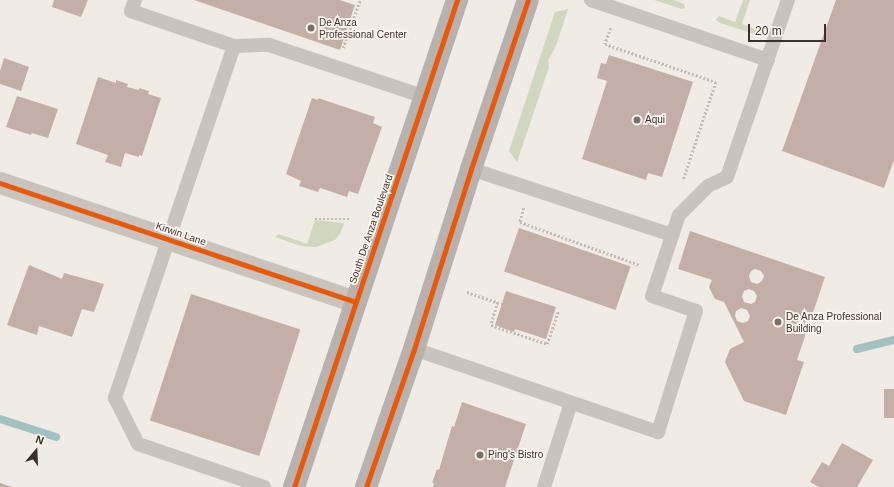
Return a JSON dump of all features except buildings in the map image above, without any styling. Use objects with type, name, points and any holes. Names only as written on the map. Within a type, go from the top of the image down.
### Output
[{"type":"main road","name":"South De Anza Boulevard","points":[[294,487],[458,0]]},
{"type":"main road","points":[[366,487],[414,349],[471,168],[528,0]]},
{"type":"street","name":"Kirwin Lane","points":[[0,183],[356,302]]},
{"type":"lane","points":[[135,0],[132,11],[234,46],[269,45],[425,97]]},
{"type":"lane","points":[[591,0],[768,60]]},
{"type":"lane","points":[[414,349],[658,432],[696,312],[652,296],[679,215],[708,186],[727,177],[788,0]]},
{"type":"lane","points":[[234,46],[115,398],[138,444],[264,487]]},
{"type":"lane","points":[[471,168],[672,234]]},
{"type":"lane","points":[[544,487],[572,403]]},
{"type":"path","points":[[342,52],[360,0]]},
{"type":"path","points":[[605,24],[611,27],[605,44],[716,82],[682,185]]},
{"type":"path","points":[[519,205],[524,207],[520,222],[660,272]]},
{"type":"path","points":[[315,219],[349,219]]},
{"type":"path","points":[[467,292],[502,304]]},
{"type":"path","points":[[498,302],[491,325],[547,344],[559,310]]},
{"type":"green space","points":[[654,0],[674,0],[684,4],[685,8],[682,9]]},
{"type":"green space","points":[[743,0],[750,0],[742,24],[758,30],[760,33],[758,35],[720,23],[716,20],[719,16],[735,22]]},
{"type":"green space","points":[[568,9],[556,46],[548,61],[549,67],[517,162],[509,151],[555,12]]},
{"type":"green space","points":[[315,220],[344,223],[341,232],[335,240],[316,247],[301,246],[275,237],[279,234],[307,244]]},
{"type":"waterway","points":[[857,349],[894,340]]},
{"type":"waterway","points":[[0,419],[56,437]]},
{"type":"cycle path","points":[[294,487],[457,0]]},
{"type":"cycle path","points":[[366,487],[414,349],[471,169],[528,0]]},
{"type":"cycle path","points":[[0,183],[356,302]]},
{"type":"place","name":"De Anza Professional Center","points":[[311,28]]},
{"type":"place","name":"Aqui","points":[[637,120]]},
{"type":"place","name":"De Anza Professional Building","points":[[778,322]]},
{"type":"place","name":"Ping's Bistro","points":[[480,455]]}]
